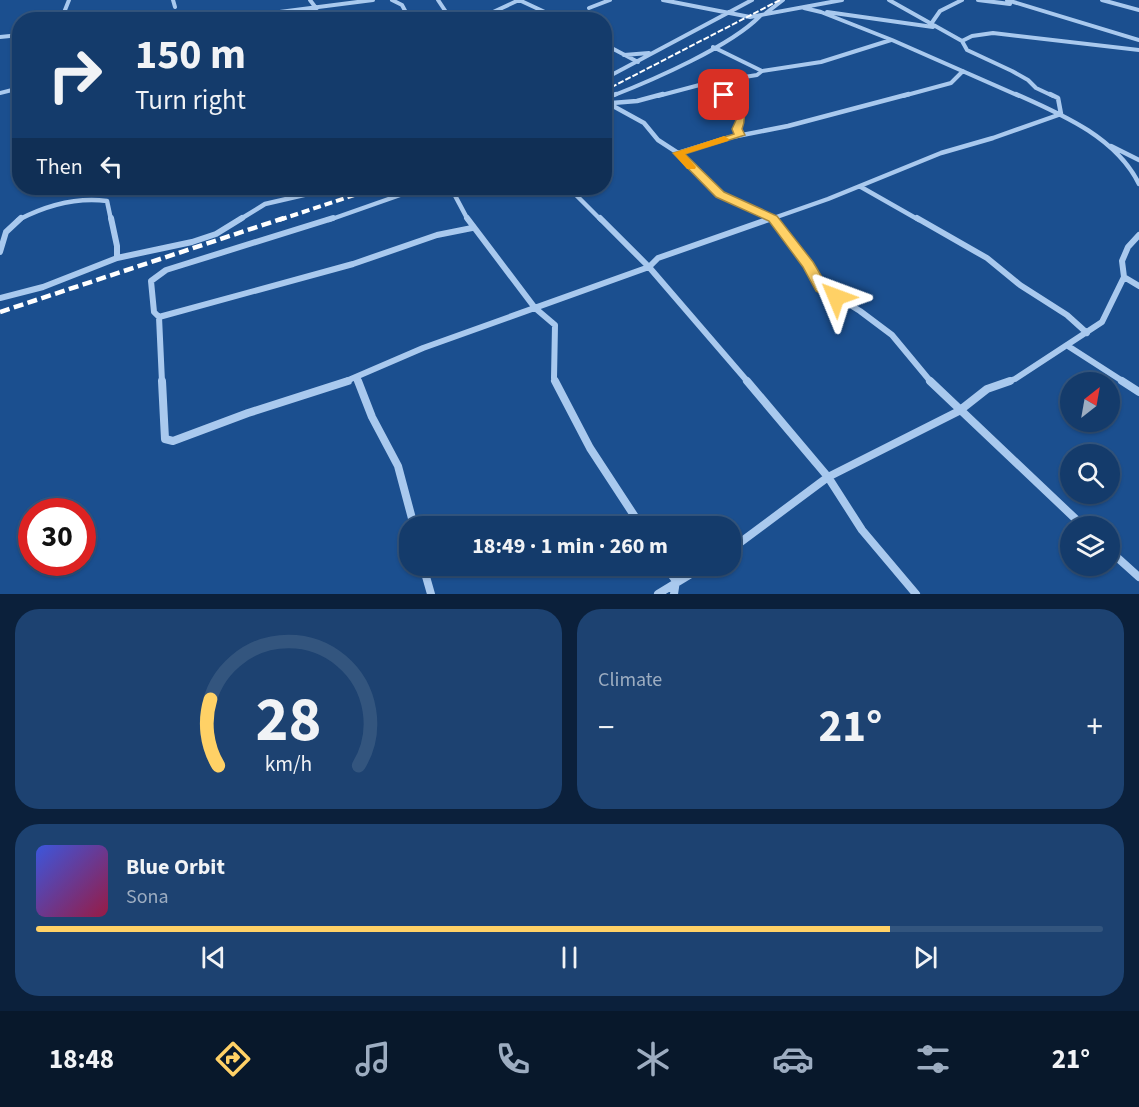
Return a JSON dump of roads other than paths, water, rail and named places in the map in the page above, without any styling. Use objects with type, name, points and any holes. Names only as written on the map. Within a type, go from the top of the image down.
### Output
[{"type":"street","points":[[173,0],[175,8]]},
{"type":"street","points":[[310,0],[317,12]]},
{"type":"street","points":[[283,12],[374,0]]},
{"type":"street","points":[[392,0],[402,5],[406,12]]},
{"type":"street","points":[[495,12],[519,0],[544,12]]},
{"type":"street","points":[[589,8],[610,0]]},
{"type":"street","points":[[663,0],[760,16],[842,0]]},
{"type":"street","points":[[612,75],[639,62],[649,53],[752,0]]},
{"type":"street","points":[[765,14],[783,0]]},
{"type":"street","points":[[889,0],[962,41],[967,50],[1012,71],[1036,88],[1058,98],[1060,114]]},
{"type":"street","points":[[931,24],[940,11],[962,0]]},
{"type":"street","points":[[978,0],[1020,5]]},
{"type":"street","points":[[1007,0],[1139,40]]},
{"type":"street","points":[[1102,0],[1139,10]]},
{"type":"street","points":[[804,8],[936,27]]},
{"type":"street","points":[[821,12],[892,40],[1060,114],[1097,139],[1127,164],[1139,184]]},
{"type":"street","points":[[612,100],[755,24],[760,16]]},
{"type":"street","points":[[962,41],[972,36],[993,33],[1139,50]]},
{"type":"street","points":[[612,100],[637,101],[707,83],[757,75],[762,71],[821,62],[892,40]]},
{"type":"street","points":[[713,47],[762,71]]},
{"type":"street","points":[[612,49],[639,62]]},
{"type":"street","points":[[623,55],[649,53]]},
{"type":"street","points":[[678,153],[740,135],[788,126],[951,83],[963,71]]},
{"type":"street","points":[[707,83],[738,105],[741,118],[737,129],[740,135]]},
{"type":"street","points":[[612,100],[644,123],[658,140],[678,153],[720,195],[773,218],[808,265],[821,287],[860,311],[892,335],[924,375],[959,411],[1072,516]]},
{"type":"street","points":[[400,195],[326,221],[166,270],[151,281],[154,312],[159,317],[165,439],[173,441],[189,436],[248,413],[357,378],[423,348],[649,267],[658,258],[861,187],[941,153],[993,138],[1060,114]]},
{"type":"street","points":[[1097,139],[1139,160]]},
{"type":"street","points":[[861,187],[987,258],[1020,285],[1067,315],[1088,333]]},
{"type":"street","points":[[0,298],[43,287],[117,258],[208,237],[265,204],[304,195]]},
{"type":"street","points":[[455,195],[472,228],[534,308],[555,326],[554,378],[590,448],[634,516]]},
{"type":"street","points":[[576,195],[649,267],[828,477],[862,530],[916,594]]},
{"type":"street","points":[[0,252],[4,233],[11,225],[23,218],[64,204],[99,199],[107,201],[117,246],[117,258]]},
{"type":"street","points":[[159,317],[353,264],[437,235],[472,228]]},
{"type":"street","points":[[741,542],[828,477],[959,411],[987,389],[1015,379],[1088,333],[1102,322],[1124,277],[1122,261],[1128,247],[1139,235]]},
{"type":"street","points":[[1124,277],[1139,286]]},
{"type":"street","points":[[1068,346],[1139,392]]},
{"type":"street","points":[[357,378],[372,417],[398,466],[411,516]]},
{"type":"street","points":[[1120,560],[1139,577]]},
{"type":"street","points":[[426,576],[431,594]]},
{"type":"street","points":[[672,576],[676,581],[674,594]]},
{"type":"street","points":[[658,594],[685,576]]},
{"type":"railway","points":[[612,87],[780,0]]},
{"type":"railway","points":[[279,220],[355,195]]},
{"type":"railway","points":[[0,312],[284,218]]}]
